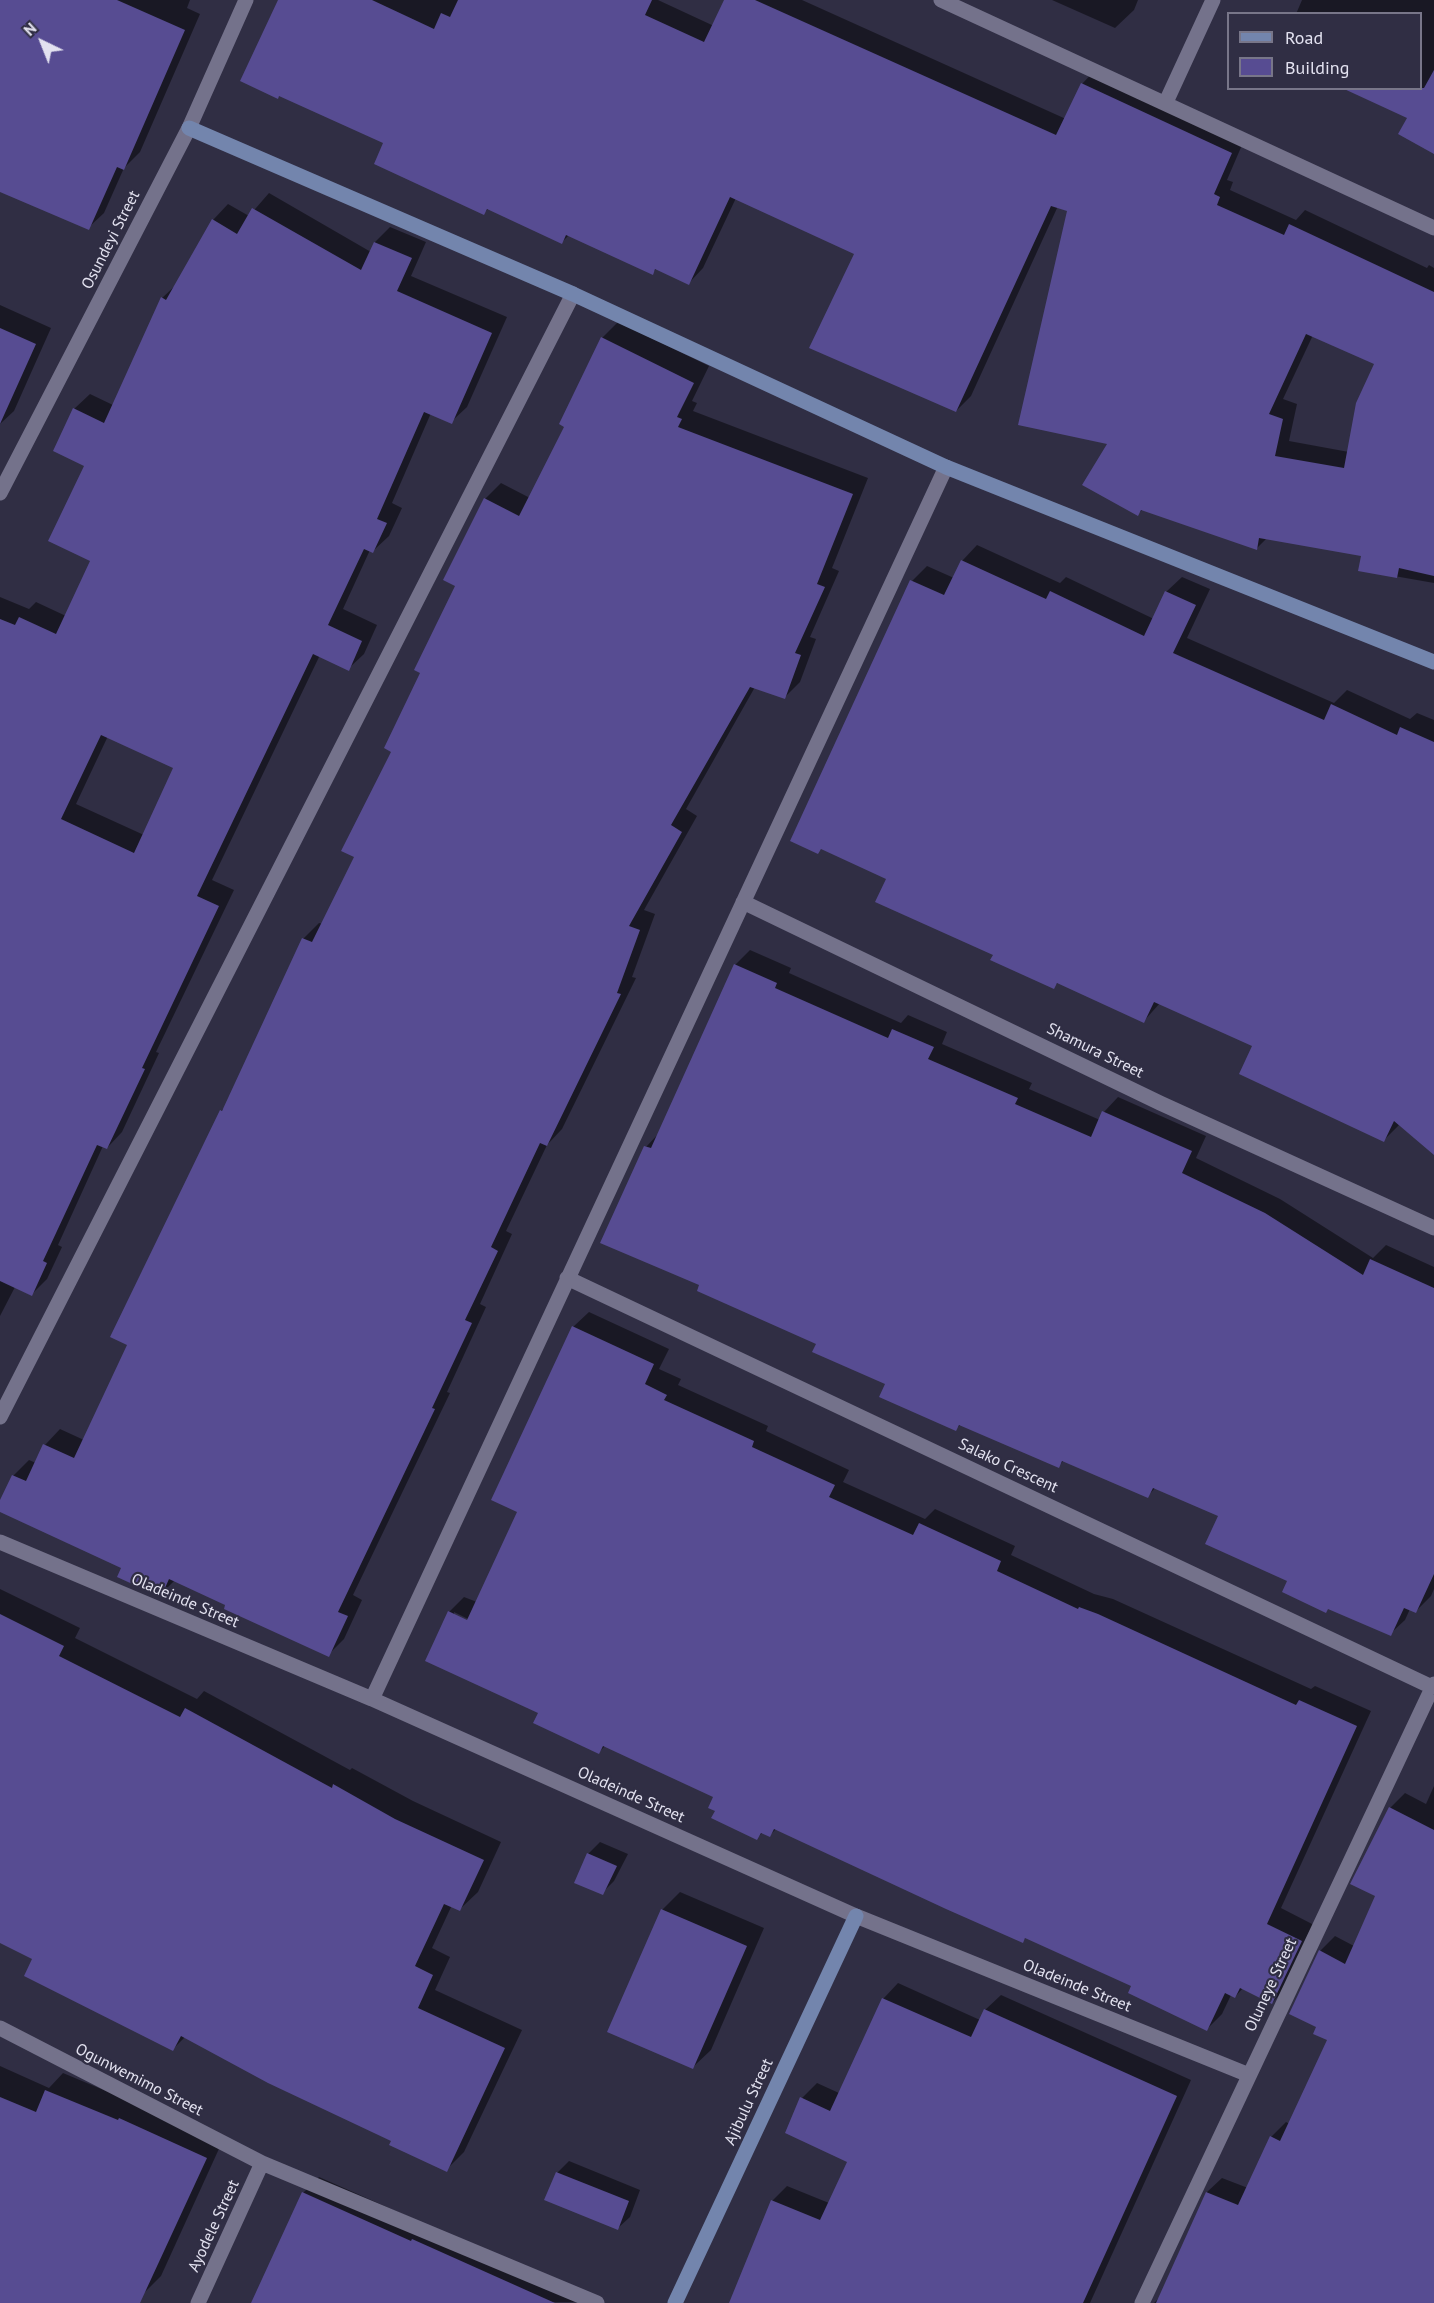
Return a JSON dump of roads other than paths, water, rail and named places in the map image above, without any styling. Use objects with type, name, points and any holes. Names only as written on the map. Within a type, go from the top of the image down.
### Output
[{"type":"street","name":"Osundeyi Street","points":[[0,493],[189,128],[246,0]]},
{"type":"street","points":[[941,0],[1166,102],[1434,228]]},
{"type":"street","points":[[1166,102],[1213,0]]},
{"type":"street","points":[[189,128],[573,294],[946,466],[1434,662]]},
{"type":"street","points":[[0,1417],[573,294]]},
{"type":"street","points":[[372,1699],[946,466]]},
{"type":"street","name":"Shamura Street","points":[[743,902],[1160,1102],[1434,1227]]},
{"type":"street","name":"Salako Crescent","points":[[567,1278],[1433,1685]]},
{"type":"street","name":"Oladeinde Street","points":[[0,1542],[372,1699],[856,1916],[1249,2075]]},
{"type":"street","name":"Oluneye Street","points":[[1142,2303],[1433,1685]]},
{"type":"street","name":"Ajibulu Street","points":[[675,2303],[856,1916]]},
{"type":"street","name":"Ogunwemimo Street","points":[[0,2028],[262,2163],[597,2303]]},
{"type":"street","name":"Ayodele Street","points":[[198,2303],[262,2163]]}]
